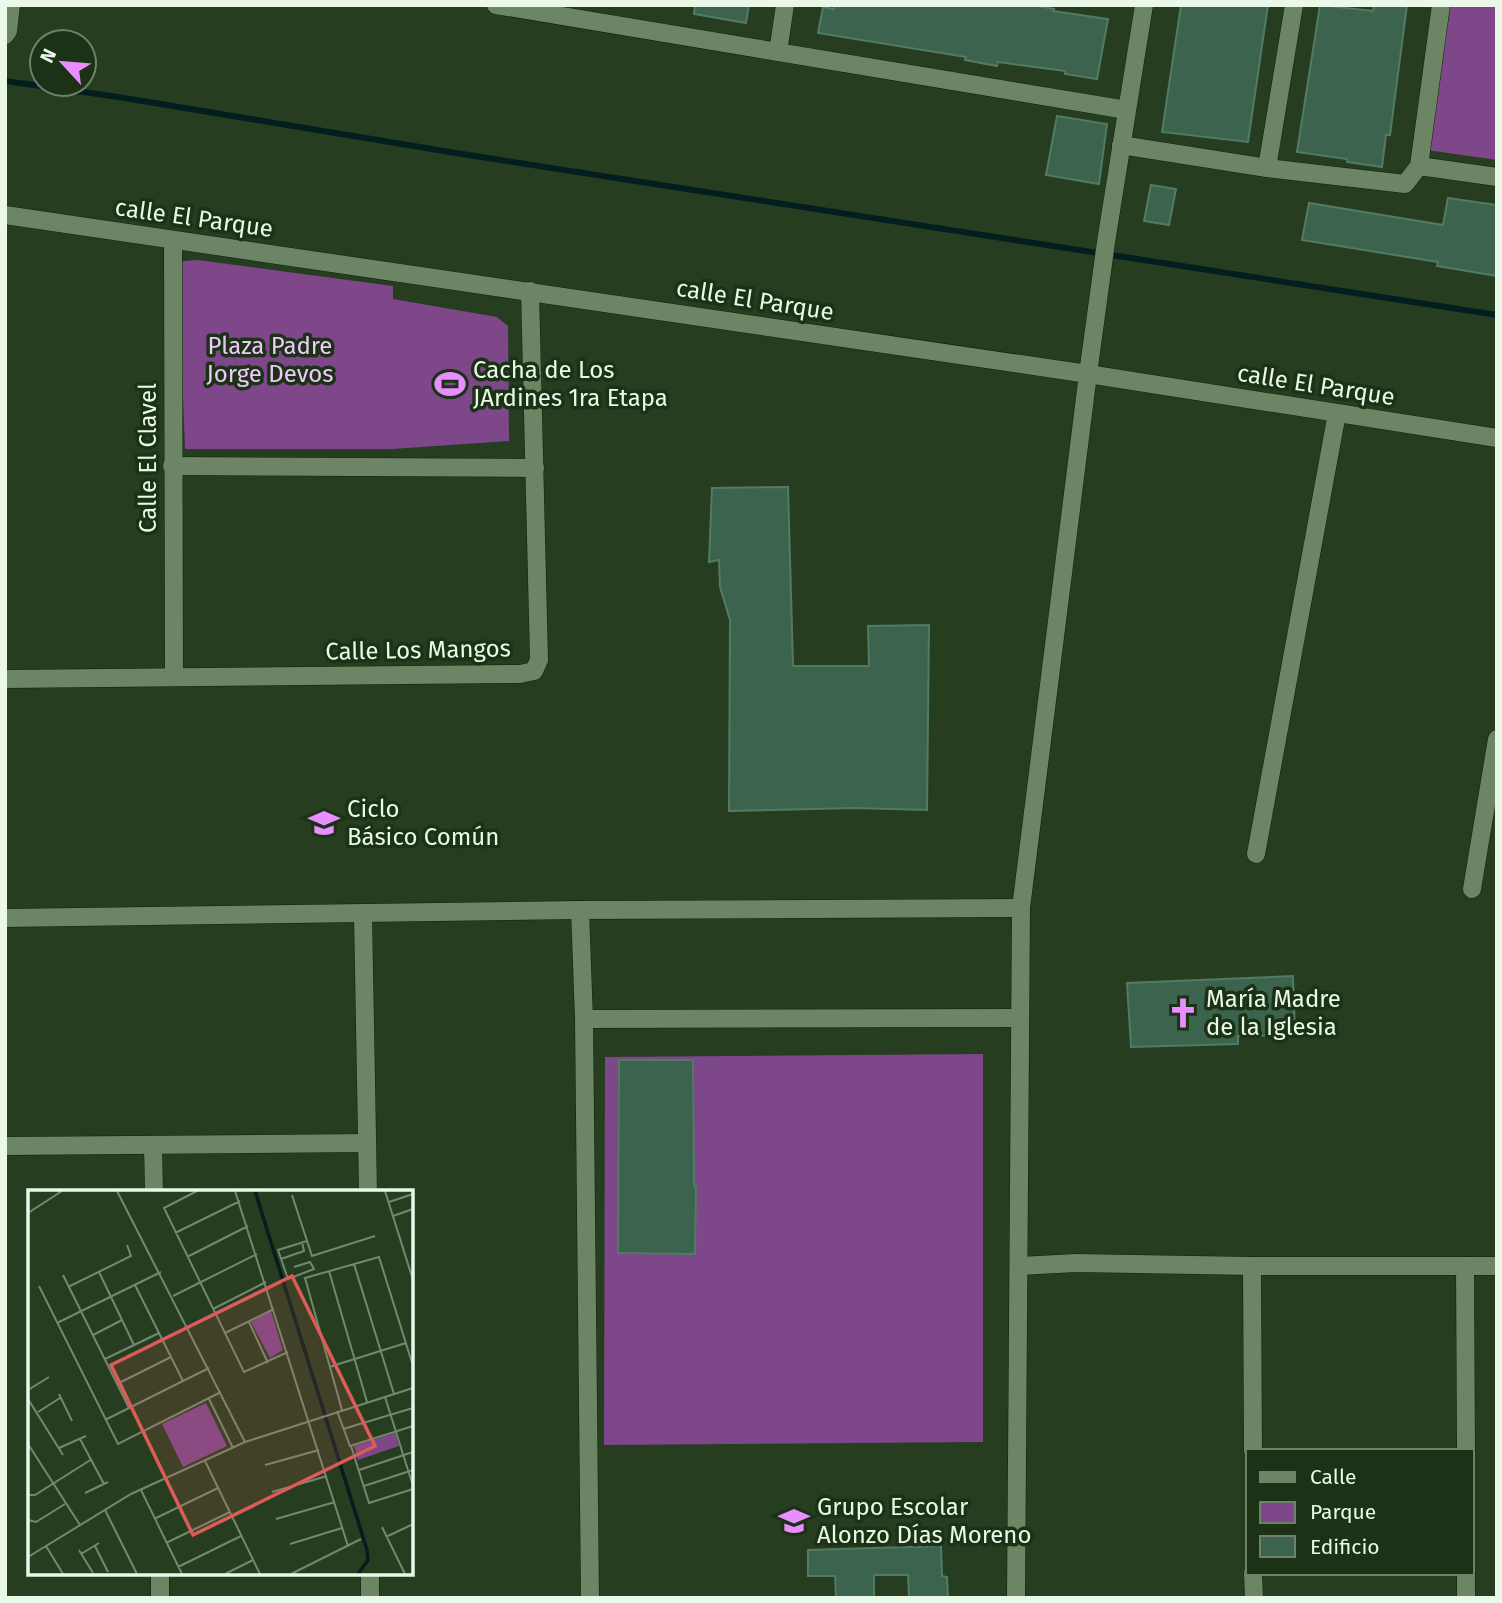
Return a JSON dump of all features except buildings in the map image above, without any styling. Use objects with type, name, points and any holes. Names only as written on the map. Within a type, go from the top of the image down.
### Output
[{"type":"street","points":[[5,35],[8,31],[11,5]]},
{"type":"street","points":[[496,5],[1127,110]]},
{"type":"street","points":[[778,52],[785,5]]},
{"type":"street","points":[[1016,1598],[1021,908],[1102,271],[1144,5]]},
{"type":"street","points":[[1267,168],[1294,5]]},
{"type":"street","points":[[1121,145],[1267,168],[1405,184],[1419,166],[1441,5]]},
{"type":"street","points":[[1419,166],[1497,177]]},
{"type":"street","name":"calle El Parque","points":[[5,215],[530,291],[1046,370],[1088,374],[1497,438]]},
{"type":"street","name":"Calle El Clavel","points":[[173,240],[174,677]]},
{"type":"street","name":"Calle Los Mangos","points":[[5,679],[520,674],[534,671],[538,660],[530,291]]},
{"type":"street","points":[[1256,854],[1337,413]]},
{"type":"street","points":[[172,466],[535,468]]},
{"type":"street","points":[[1472,890],[1497,739]]},
{"type":"street","points":[[5,918],[580,910],[1021,908]]},
{"type":"street","points":[[580,910],[584,1019],[590,1598]]},
{"type":"street","points":[[363,914],[368,1190]]},
{"type":"street","points":[[584,1019],[1020,1018]]},
{"type":"street","points":[[5,1146],[367,1143]]},
{"type":"street","points":[[153,1145],[154,1190]]},
{"type":"street","points":[[1020,1266],[1076,1263],[1497,1266]]},
{"type":"street","points":[[1252,1266],[1253,1449]]},
{"type":"street","points":[[1465,1266],[1466,1449]]},
{"type":"street","points":[[160,1575],[160,1598]]},
{"type":"street","points":[[370,1575],[370,1598]]},
{"type":"street","points":[[1253,1575],[1254,1598]]},
{"type":"street","points":[[1466,1575],[1466,1598]]},
{"type":"green space","points":[[1449,5],[1497,5],[1497,160],[1427,150]]},
{"type":"green space","name":"Plaza Padre Jorge Devos","points":[[198,260],[393,286],[393,299],[497,317],[508,326],[509,441],[392,449],[185,449],[178,269],[183,261]]},
{"type":"green space","points":[[983,1054],[983,1442],[604,1445],[605,1057]]},
{"type":"waterway","points":[[5,81],[1497,315]]},
{"type":"place","name":"Cacha de Los JArdines 1ra Etapa","points":[[450,384]]},
{"type":"place","name":"Ciclo Básico Común","points":[[324,823]]},
{"type":"place","name":"María Madre de la Iglesia","points":[[1183,1013]]},
{"type":"place","name":"Grupo Escolar Alonzo Días Moreno","points":[[794,1521]]}]
